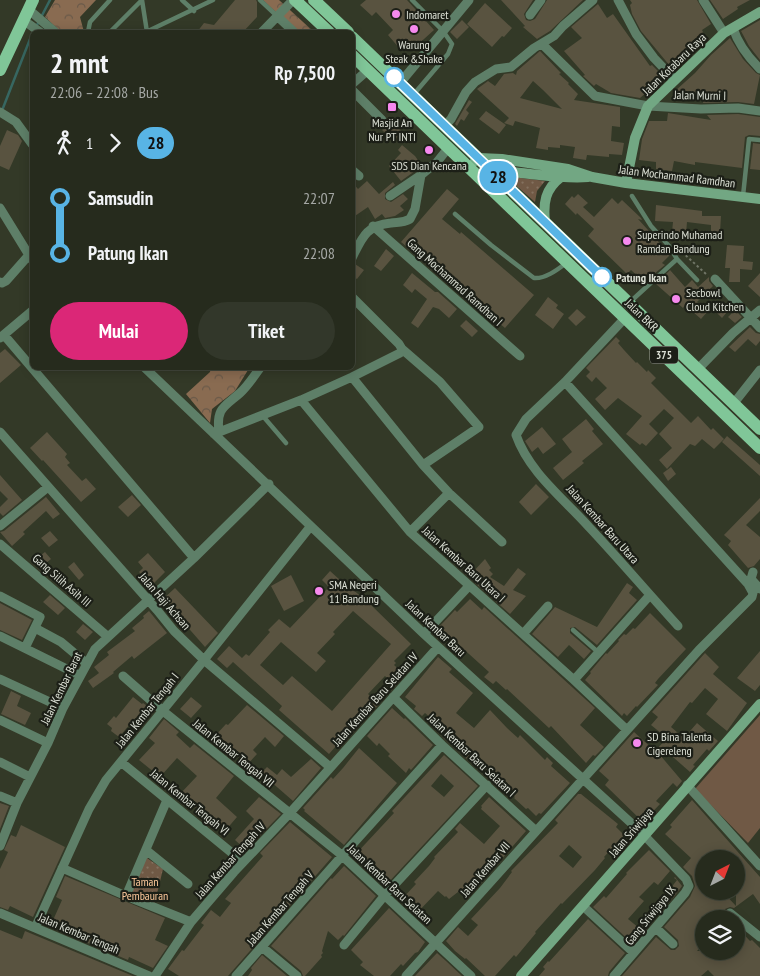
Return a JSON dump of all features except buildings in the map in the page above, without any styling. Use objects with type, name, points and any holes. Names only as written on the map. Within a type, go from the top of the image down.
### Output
[{"type":"main road","points":[[294,0],[327,30]]},
{"type":"main road","points":[[314,0],[346,30]]},
{"type":"main road","name":"Jalan Kotabaru Raya","points":[[626,184],[635,138],[648,106],[674,79],[729,31],[760,12]]},
{"type":"main road","points":[[0,70],[30,14]]},
{"type":"main road","name":"Jalan BKR","points":[[355,40],[760,428]]},
{"type":"main road","name":"Jalan BKR","points":[[355,58],[760,448]]},
{"type":"main road","name":"Jalan Mochammad Ramdhan","points":[[467,164],[479,158],[502,159],[568,169],[592,177],[626,184],[760,198]]},
{"type":"main road","points":[[480,177],[492,170]]},
{"type":"main road","name":"Jalan Mochammad Ramdhan","points":[[492,170],[574,179],[592,177]]},
{"type":"main road","points":[[545,222],[544,207],[546,196],[552,185],[561,177]]},
{"type":"main road","name":"Jalan Sriwijaya","points":[[521,976],[760,704]]},
{"type":"street","points":[[264,30],[294,0]]},
{"type":"street","points":[[400,83],[469,0]]},
{"type":"street","points":[[530,15],[541,0]]},
{"type":"street","points":[[445,126],[466,92],[475,82],[496,69],[511,67],[534,48],[554,36],[593,0]]},
{"type":"street","points":[[618,0],[636,34],[654,58],[674,79]]},
{"type":"street","points":[[703,0],[760,69]]},
{"type":"street","points":[[30,14],[51,30]]},
{"type":"street","points":[[30,14],[39,30]]},
{"type":"street","points":[[277,16],[292,30]]},
{"type":"street","name":"Jalan Murni I","points":[[542,44],[595,96],[648,106],[701,109],[738,108],[760,111]]},
{"type":"street","points":[[355,81],[368,70]]},
{"type":"street","points":[[355,93],[382,120]]},
{"type":"street","points":[[0,112],[16,122],[30,141]]},
{"type":"street","points":[[390,196],[422,175],[437,162],[449,147]]},
{"type":"street","points":[[355,252],[364,234],[373,226],[402,223],[410,220],[415,209],[422,175]]},
{"type":"street","points":[[0,208],[30,255]]},
{"type":"street","name":"Gang Mochammad Ramdhan I","points":[[373,226],[520,356]]},
{"type":"street","points":[[0,282],[6,281],[30,258]]},
{"type":"street","points":[[715,279],[760,328]]},
{"type":"street","points":[[355,300],[402,349],[440,382],[480,427],[423,465]]},
{"type":"street","points":[[698,368],[760,310]]},
{"type":"street","points":[[30,314],[2,336],[30,368]]},
{"type":"street","points":[[583,779],[699,650],[750,600],[753,593],[748,584],[565,382],[625,318]]},
{"type":"street","points":[[258,370],[241,392],[220,411],[217,433],[301,400],[352,377],[400,353],[402,349]]},
{"type":"street","points":[[31,370],[194,558]]},
{"type":"street","name":"Jalan Kembar Baru","points":[[147,370],[217,433],[310,527],[583,779],[675,868]]},
{"type":"street","points":[[734,404],[760,370]]},
{"type":"street","points":[[352,377],[423,465],[449,493],[502,542]]},
{"type":"street","name":"Jalan Kembar Baru Utara","points":[[565,382],[526,419],[516,435],[522,451],[531,466],[591,529],[678,626]]},
{"type":"street","name":"Jalan Kembar Baru Utara I","points":[[301,400],[410,532],[627,730]]},
{"type":"street","name":"Jalan Haji Achsan","points":[[0,432],[174,632],[204,660],[330,767]]},
{"type":"street","name":"Jalan Kembar Barat","points":[[0,846],[3,830],[17,803],[27,775],[48,743],[79,675],[95,649],[194,558],[269,484]]},
{"type":"street","points":[[0,526],[48,486]]},
{"type":"street","points":[[410,532],[449,493]]},
{"type":"street","name":"Jalan Kembar Tengah I","points":[[35,928],[93,802],[106,780],[310,527]]},
{"type":"street","name":"Gang Silih Asih III","points":[[0,544],[107,636]]},
{"type":"street","points":[[754,572],[751,579],[760,589]]},
{"type":"street","points":[[424,634],[469,586]]},
{"type":"street","points":[[574,680],[650,595]]},
{"type":"street","points":[[0,596],[40,616],[25,648]]},
{"type":"street","points":[[523,634],[548,606]]},
{"type":"street","points":[[35,628],[61,642],[86,663]]},
{"type":"street","points":[[0,636],[79,675]]},
{"type":"street","name":"Jalan Kembar Baru Selatan IV","points":[[330,767],[438,647]]},
{"type":"street","name":"Jalan Kembar Tengah VII","points":[[123,676],[163,711],[290,814]]},
{"type":"street","points":[[0,679],[63,708]]},
{"type":"street","name":"Jalan Kembar Baru Selatan I","points":[[393,697],[442,745],[536,830]]},
{"type":"street","points":[[0,720],[48,743]]},
{"type":"street","name":"Jalan Kembar Tengah V","points":[[236,976],[442,745]]},
{"type":"street","points":[[0,762],[27,775]]},
{"type":"street","name":"Jalan Kembar Tengah VI","points":[[121,762],[243,862]]},
{"type":"street","name":"Jalan Kembar Tengah IV","points":[[155,976],[191,922],[243,862],[290,814],[330,767]]},
{"type":"street","name":"Jalan Kembar VII","points":[[406,976],[583,779]]},
{"type":"street","points":[[344,945],[385,896],[487,785]]},
{"type":"street","points":[[687,785],[760,866]]},
{"type":"street","points":[[0,796],[17,803]]},
{"type":"street","points":[[126,896],[167,800]]},
{"type":"street","name":"Jalan Kembar Baru Selatan","points":[[290,814],[342,856],[471,976]]},
{"type":"street","points":[[146,850],[188,884]]},
{"type":"street","points":[[62,868],[191,922]]},
{"type":"street","name":"Gang Sriwijaya IX","points":[[614,976],[656,928],[688,886],[686,879],[675,868]]},
{"type":"street","points":[[583,906],[634,954]]},
{"type":"street","name":"Jalan Kembar Tengah","points":[[0,913],[149,976]]},
{"type":"street","points":[[745,926],[760,938]]},
{"type":"street","points":[[656,928],[673,944]]},
{"type":"street","points":[[262,947],[297,976]]},
{"type":"lane","points":[[88,30],[90,22],[110,0]]},
{"type":"lane","points":[[142,0],[146,30]]},
{"type":"lane","points":[[112,30],[142,0]]},
{"type":"lane","points":[[182,0],[194,11]]},
{"type":"lane","points":[[151,30],[214,0]]},
{"type":"lane","points":[[260,0],[277,16]]},
{"type":"lane","points":[[412,0],[443,31],[452,44],[448,54],[413,95]]},
{"type":"lane","points":[[743,197],[749,140],[750,138],[760,140]]},
{"type":"lane","points":[[632,196],[651,226],[669,246],[677,259],[697,280]]},
{"type":"lane","points":[[455,214],[534,278],[551,273],[568,262]]},
{"type":"lane","points":[[629,303],[677,259]]},
{"type":"lane","points":[[262,415],[286,443]]},
{"type":"lane","points":[[573,630],[599,653]]},
{"type":"green space","points":[[55,0],[96,0],[80,17],[83,30],[59,30],[45,17]]},
{"type":"green space","points":[[263,0],[279,0],[312,30],[295,30]]},
{"type":"green space","points":[[505,176],[545,181],[537,191],[535,202]]},
{"type":"green space","points":[[210,370],[248,370],[235,391],[212,409],[210,423],[186,394]]},
{"type":"green space","points":[[760,715],[760,828],[748,843],[695,789]]},
{"type":"green space","name":"Taman Pembauran","points":[[144,856],[163,869],[154,906],[128,896]]},
{"type":"waterway","points":[[36,27],[50,0]]},
{"type":"waterway","points":[[3,108],[30,39]]},
{"type":"bus line","name":"28","points":[[394,77],[602,277]]},
{"type":"place","name":"Indomaret","points":[[396,14]]},
{"type":"place","name":"Warung Steak &Shake","points":[[414,29]]},
{"type":"place","name":"Masjid An Nur PT INTI","points":[[392,107]]},
{"type":"place","name":"SDS Dian Kencana","points":[[429,150]]},
{"type":"place","name":"Superindo Muhamad Ramdan Bandung","points":[[627,241]]},
{"type":"place","name":"Patung Ikan","points":[[602,277]]},
{"type":"place","name":"Secbowl Cloud Kitchen","points":[[676,299]]},
{"type":"place","name":"SMA Negeri 11 Bandung","points":[[319,591]]},
{"type":"place","name":"SD Bina Talenta Cigereleng","points":[[637,743]]}]
